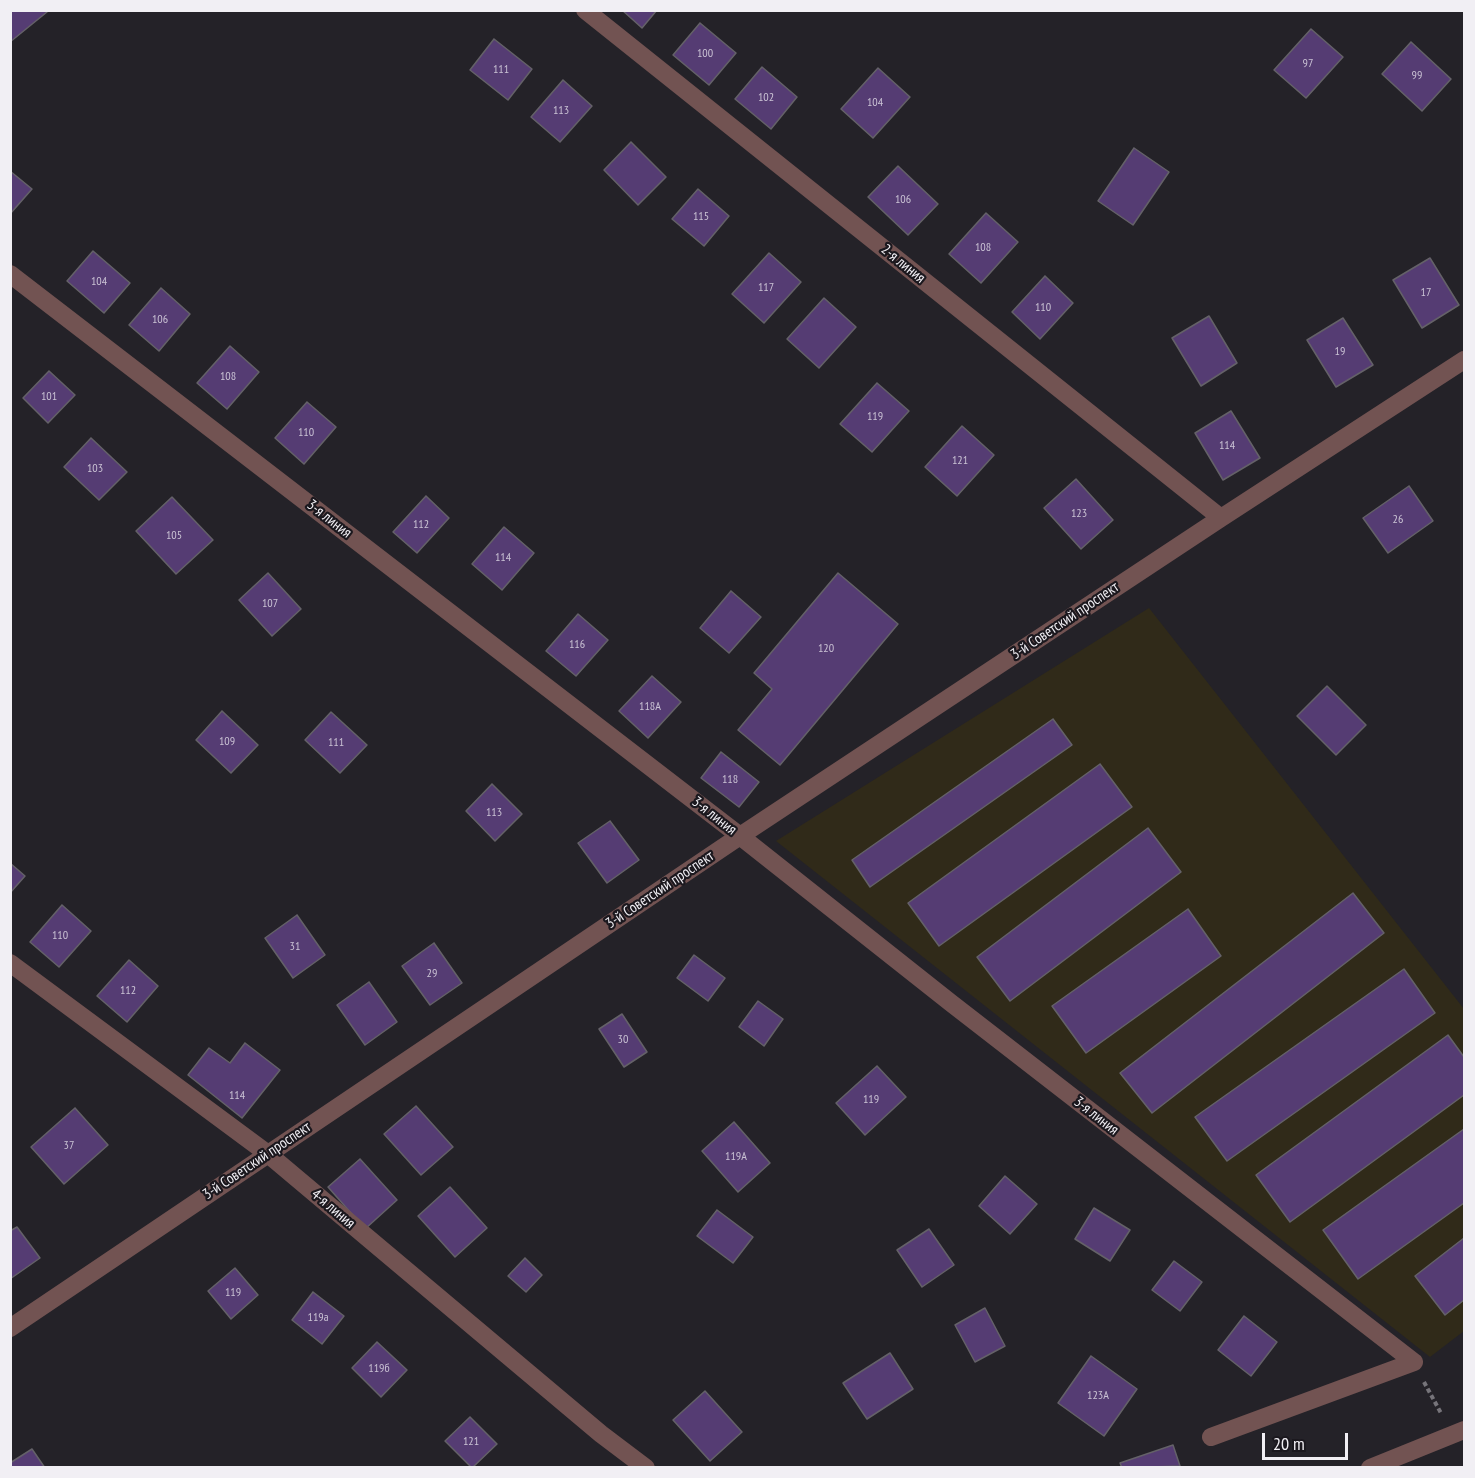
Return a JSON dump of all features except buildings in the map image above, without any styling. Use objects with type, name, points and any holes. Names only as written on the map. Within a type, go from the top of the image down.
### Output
[{"type":"street","name":"2-я линия","points":[[585,10],[1221,518]]},
{"type":"street","name":"3-я линия","points":[[10,274],[740,836],[961,1011],[1414,1362]]},
{"type":"street","name":"3-й Советский проспект","points":[[10,1328],[740,836],[1464,360]]},
{"type":"street","name":"4-я линия","points":[[10,963],[268,1154],[601,1434],[646,1467]]},
{"type":"street","points":[[1211,1437],[1414,1362]]},
{"type":"street","points":[[1370,1467],[1458,1432]]},
{"type":"path","points":[[1414,1362],[1458,1432]]},
{"type":"shaded area","points":[[1149,608],[1464,1009],[1464,1331],[1430,1357],[776,841]]}]
